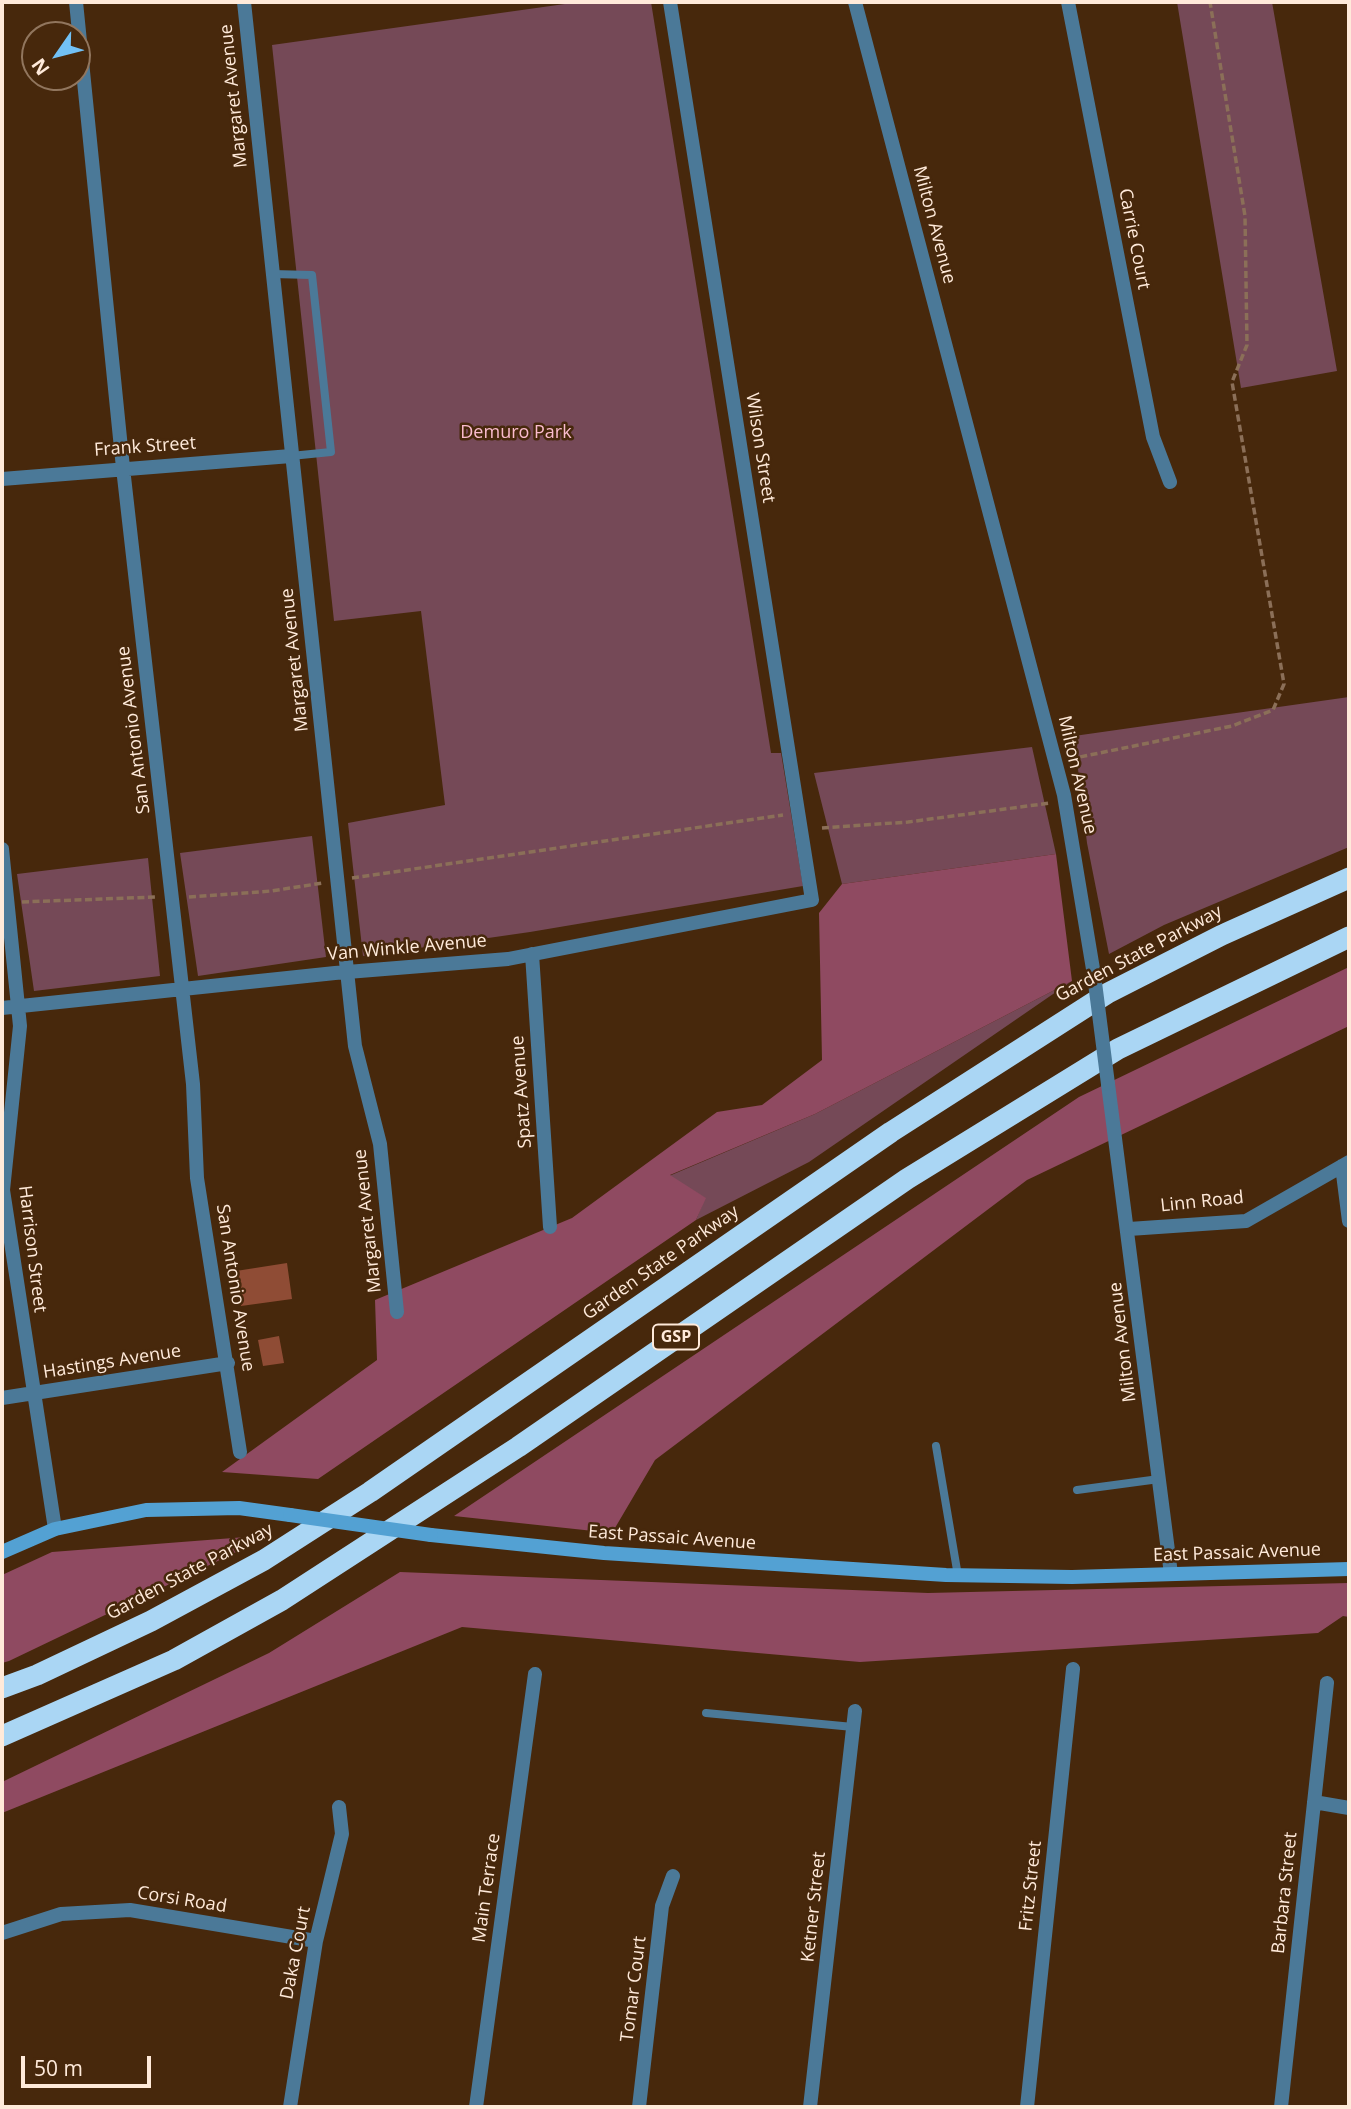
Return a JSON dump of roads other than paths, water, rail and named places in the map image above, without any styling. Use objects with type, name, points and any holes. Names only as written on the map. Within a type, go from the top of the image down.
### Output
[{"type":"highway","name":"Garden State Parkway","points":[[2,1688],[140,1626],[264,1560],[370,1493],[891,1132],[1108,993],[1222,934],[1349,878]]},
{"type":"highway","name":"GSP","points":[[2,1736],[174,1660],[282,1600],[518,1447],[907,1179],[1118,1049],[1349,937]]},
{"type":"main road","name":"East Passaic Avenue","points":[[2,1552],[55,1529],[146,1510],[239,1508],[432,1535],[604,1553],[958,1576],[1349,1569]]},
{"type":"street","name":"San Antonio Avenue","points":[[76,2],[123,468],[193,1084],[197,1178],[240,1452]]},
{"type":"street","name":"Margaret Avenue","points":[[244,2],[355,1046],[380,1144],[397,1312]]},
{"type":"street","name":"Wilson Street","points":[[670,2],[812,900]]},
{"type":"street","name":"Milton Avenue","points":[[855,2],[1064,794],[1094,975],[1129,1228],[1171,1574]]},
{"type":"street","name":"Carrie Court","points":[[1068,2],[1153,437],[1170,482]]},
{"type":"street","name":"Frank Street","points":[[2,479],[291,456]]},
{"type":"street","name":"Harrison Street","points":[[2,849],[20,1007],[2,1190],[55,1529]]},
{"type":"street","name":"Van Winkle Avenue","points":[[2,1008],[532,954],[812,900]]},
{"type":"street","name":"Spatz Avenue","points":[[532,954],[550,1227]]},
{"type":"street","name":"Linn Road","points":[[1129,1228],[1246,1221],[1345,1164]]},
{"type":"street","points":[[1345,1164],[1349,1221]]},
{"type":"street","name":"Hastings Avenue","points":[[2,1398],[228,1363]]},
{"type":"street","name":"Fritz Street","points":[[1027,2107],[1073,1669]]},
{"type":"street","name":"Main Terrace","points":[[476,2107],[536,1674]]},
{"type":"street","name":"Barbara Street","points":[[1281,2107],[1327,1683]]},
{"type":"street","name":"Ketner Street","points":[[810,2107],[855,1711]]},
{"type":"street","points":[[1314,1802],[1349,1808]]},
{"type":"street","name":"Daka Court","points":[[290,2107],[316,1941],[341,1834],[339,1807]]},
{"type":"street","name":"Tomar Court","points":[[639,2107],[662,1906],[673,1877]]},
{"type":"street","name":"Corsi Road","points":[[2,1933],[61,1914],[130,1910],[316,1941]]},
{"type":"lane","points":[[272,274],[312,275],[330,439],[331,452],[291,456]]},
{"type":"lane","points":[[936,1446],[958,1576]]},
{"type":"lane","points":[[1077,1490],[1159,1479]]},
{"type":"lane","points":[[706,1713],[853,1727]]},
{"type":"park label","name":"Demuro Park","points":[[516,433]]}]
